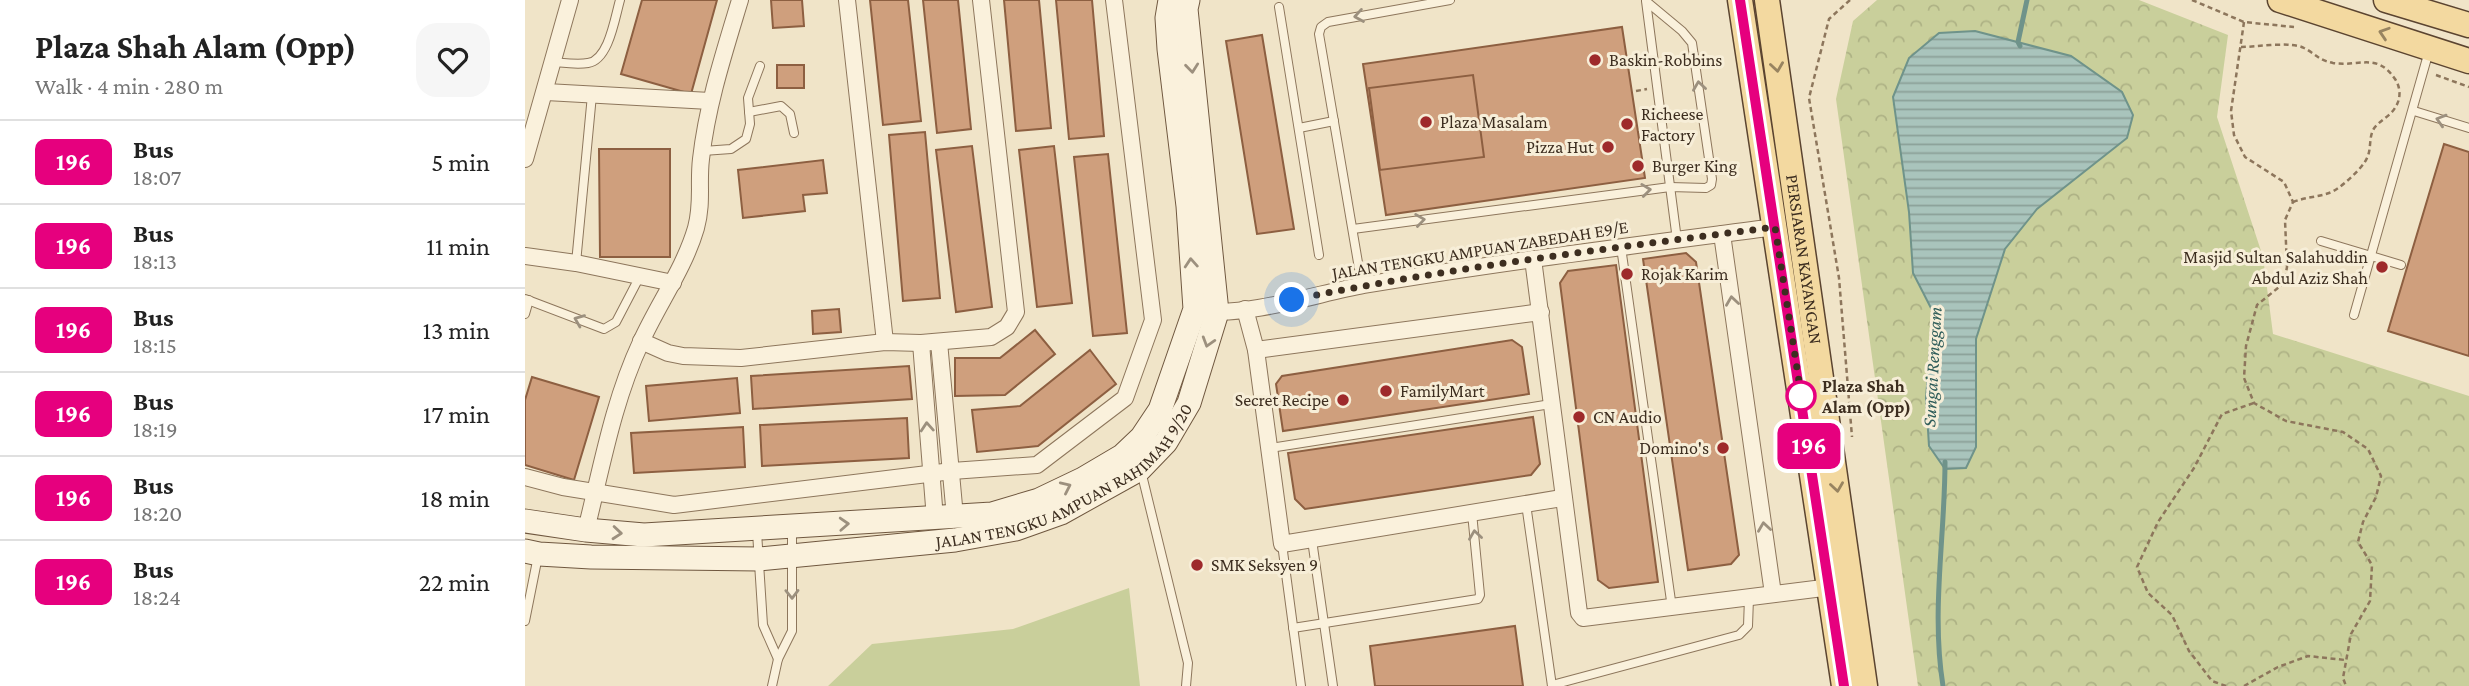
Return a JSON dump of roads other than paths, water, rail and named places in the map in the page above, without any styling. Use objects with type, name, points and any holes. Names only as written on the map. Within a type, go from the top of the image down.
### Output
[{"type":"main road","points":[[1721,0],[1745,36]]},
{"type":"main road","name":"PERSIARAN KAYANGAN","points":[[1740,0],[1844,686]]},
{"type":"main road","name":"PERSIARAN KAYANGAN","points":[[1767,0],[1865,686]]},
{"type":"main road","points":[[1772,32],[1786,0]]},
{"type":"main road","points":[[2280,0],[2448,58]]},
{"type":"main road","points":[[2386,0],[2469,25]]},
{"type":"street","points":[[525,159],[570,0]]},
{"type":"street","points":[[586,530],[608,432],[641,341],[673,283],[695,230],[702,203],[703,151],[710,101],[740,0]]},
{"type":"street","points":[[847,0],[885,342]]},
{"type":"street","points":[[641,341],[667,353],[683,356],[741,358],[885,342],[921,343],[991,337],[1007,327],[1016,312],[981,0]]},
{"type":"street","points":[[525,477],[674,505],[931,473],[1037,465],[1125,398],[1153,320],[1114,0]]},
{"type":"street","name":"JALAN TENGKU AMPUAN RAHIMAH 9/20","points":[[525,521],[644,535],[992,514],[1039,500],[1122,456],[1142,437],[1160,411],[1206,310],[1188,206],[1169,49],[1167,18],[1170,0]]},
{"type":"street","name":"JALAN TENGKU AMPUAN RAHIMAH 9/20","points":[[532,552],[617,558],[759,559],[955,540],[1016,529],[1061,513],[1140,469],[1165,442],[1189,403],[1206,310],[1186,9],[1188,0]]},
{"type":"street","points":[[545,92],[710,101]]},
{"type":"street","name":"JALAN TENGKU AMPUAN ZABEDAH E9/E","points":[[1206,310],[1245,309],[1362,286],[1533,259],[1775,227]]},
{"type":"street","points":[[1722,234],[1773,594]]},
{"type":"street","points":[[525,256],[673,283]]},
{"type":"street","points":[[1533,259],[1562,498],[1579,613],[1583,618],[1831,587]]},
{"type":"street","points":[[1245,309],[1256,350],[1282,544],[1562,498]]},
{"type":"street","points":[[1256,350],[1541,312]]},
{"type":"street","points":[[939,342],[952,471],[945,518]]},
{"type":"street","points":[[921,343],[931,473],[945,518]]},
{"type":"lane","points":[[554,62],[590,63],[596,60],[604,52],[620,0]]},
{"type":"lane","points":[[1362,286],[1318,34],[1321,27],[1328,22],[1450,0]]},
{"type":"lane","points":[[1353,229],[1670,187],[1706,188],[1711,185],[1713,179],[1692,43],[1682,31],[1646,1]]},
{"type":"lane","points":[[1646,1],[1677,240]]},
{"type":"lane","points":[[1279,7],[1319,255]]},
{"type":"lane","points":[[2354,315],[2414,111],[2448,58]]},
{"type":"lane","points":[[703,151],[731,149],[745,139],[750,124],[748,98],[760,66]]},
{"type":"lane","points":[[576,264],[592,95]]},
{"type":"lane","points":[[749,112],[781,106],[790,114],[793,132]]},
{"type":"lane","points":[[2414,111],[2469,128]]},
{"type":"lane","points":[[1299,128],[1334,121]]},
{"type":"lane","points":[[2321,241],[2401,265]]},
{"type":"lane","points":[[1621,247],[1672,608]]},
{"type":"lane","points":[[525,314],[527,299],[604,328],[616,322],[640,276]]},
{"type":"lane","points":[[1270,448],[1552,404]]},
{"type":"lane","points":[[1140,469],[1188,663],[1186,686]]},
{"type":"lane","points":[[1525,504],[1552,685],[1739,635],[1748,626],[1749,598]]},
{"type":"lane","points":[[1293,628],[1478,599],[1478,557],[1472,513]]},
{"type":"lane","points":[[772,686],[778,659],[792,631],[792,527]]},
{"type":"lane","points":[[757,529],[763,625],[778,659]]},
{"type":"lane","points":[[1312,540],[1333,686]]},
{"type":"lane","points":[[1282,544],[1301,686]]},
{"type":"lane","points":[[525,621],[532,552]]},
{"type":"water","points":[[1975,31],[2071,56],[2122,92],[2133,115],[2127,138],[2037,209],[2005,249],[1976,339],[1976,447],[1966,468],[1945,469],[1929,446],[1926,398],[1933,312],[1913,273],[1909,212],[1893,97],[1909,58],[1939,33]]},
{"type":"waterway","name":"Sungai Renggam","points":[[2020,46],[2018,42],[2027,0]]},
{"type":"waterway","name":"Sungai Renggam","points":[[1943,686],[1938,602],[1945,462]]},
{"type":"place","name":"Baskin-Robbins","points":[[1595,60]]},
{"type":"place","name":"Plaza Masalam","points":[[1426,122]]},
{"type":"place","name":"Richeese Factory","points":[[1627,124]]},
{"type":"place","name":"Pizza Hut","points":[[1608,147]]},
{"type":"place","name":"Burger King","points":[[1638,166]]},
{"type":"place","name":"Masjid Sultan Salahuddin Abdul Aziz Shah","points":[[2382,267]]},
{"type":"place","name":"Rojak Karim","points":[[1627,274]]},
{"type":"place","name":"FamilyMart","points":[[1386,391]]},
{"type":"place","name":"Plaza Shah Alam (Opp)","points":[[1801,396]]},
{"type":"place","name":"Secret Recipe","points":[[1343,400]]},
{"type":"place","name":"CN Audio","points":[[1579,417]]},
{"type":"place","name":"Domino's","points":[[1723,448]]},
{"type":"place","name":"SMK Seksyen 9","points":[[1197,565]]}]
